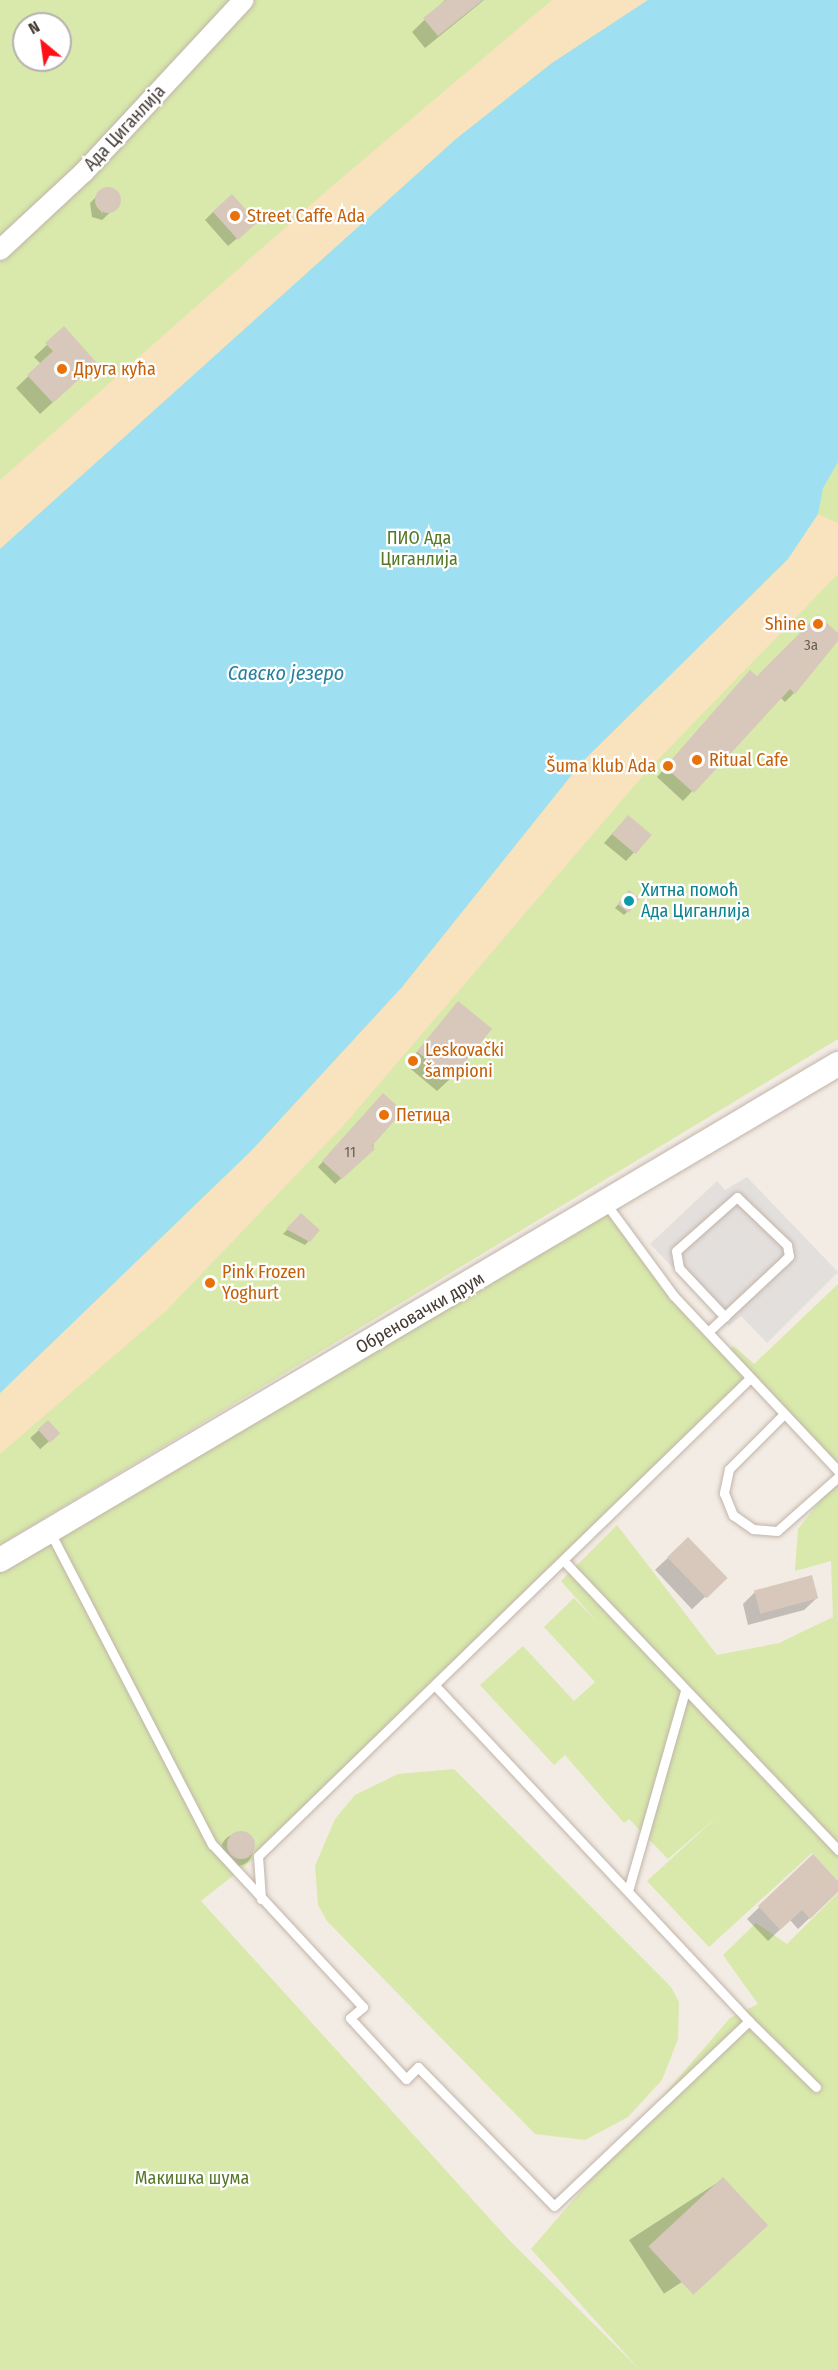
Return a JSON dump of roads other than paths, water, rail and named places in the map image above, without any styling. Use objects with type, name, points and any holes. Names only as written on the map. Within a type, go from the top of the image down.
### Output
[{"type":"street","name":"Ада Циганлија","points":[[0,250],[83,173],[244,0]]},
{"type":"street","name":"Обреновачки друм","points":[[0,1560],[607,1205],[838,1064]]},
{"type":"lane","points":[[708,1332],[725,1317],[789,1256],[787,1245],[734,1198],[676,1251],[678,1268],[725,1317]]},
{"type":"lane","points":[[607,1205],[648,1264],[838,1471]]},
{"type":"lane","points":[[261,1899],[258,1856],[436,1686],[750,1377]]},
{"type":"lane","points":[[784,1414],[729,1469],[724,1493],[733,1515],[753,1529],[777,1531],[838,1477]]},
{"type":"lane","points":[[49,1530],[212,1844],[363,2007],[350,2018],[406,2079],[418,2067],[554,2206],[749,2021]]},
{"type":"lane","points":[[563,1560],[838,1850]]},
{"type":"lane","points":[[436,1686],[749,2021],[816,2087]]},
{"type":"lane","points":[[628,1891],[685,1691]]},
{"type":"water","name":"Савско језеро","points":[[648,0],[838,0],[838,462],[823,488],[818,514],[788,559],[582,762],[402,987],[251,1151],[0,1393],[0,549],[456,139],[552,63]]},
{"type":"place","name":"Street Caffe Ada","points":[[235,216]]},
{"type":"place","name":"Друга кућа","points":[[62,369]]},
{"type":"place","name":"Shine","points":[[818,624]]},
{"type":"place","name":"Ritual Cafe","points":[[697,760]]},
{"type":"place","name":"Šuma klub Ada","points":[[668,766]]},
{"type":"place","name":"Хитна помоћ Ада Циганлија","points":[[629,901]]},
{"type":"place","name":"Leskovački šampioni","points":[[413,1061]]},
{"type":"place","name":"Петица","points":[[384,1115]]},
{"type":"place","name":"Pink Frozen Yoghurt","points":[[210,1283]]},
{"type":"park label","name":"ПИО Ада Циганлија","points":[[419,549]]},
{"type":"park label","name":"Макишка шума","points":[[192,2178]]}]
